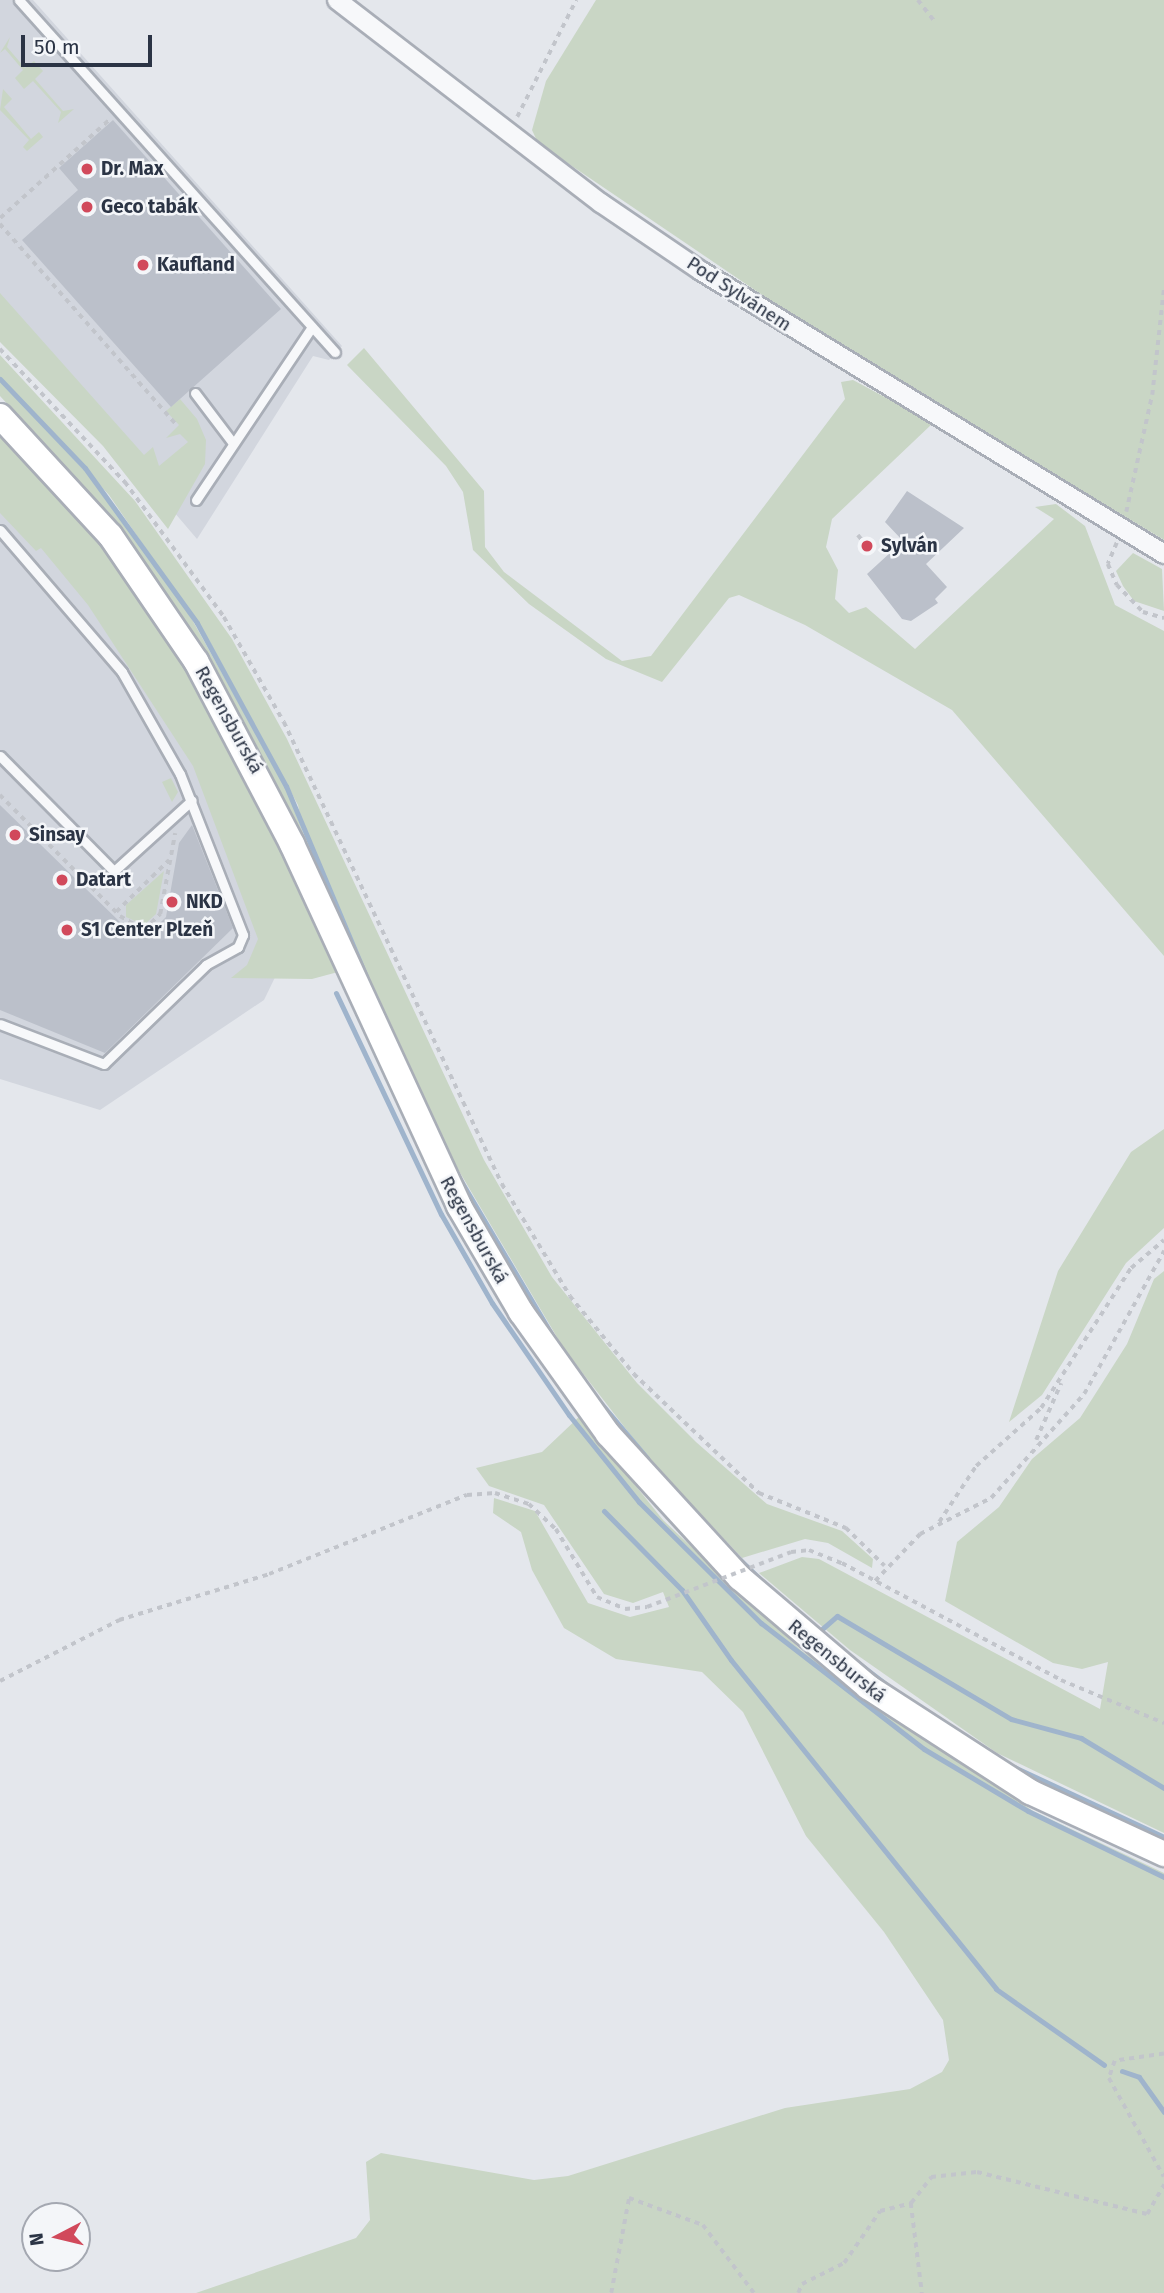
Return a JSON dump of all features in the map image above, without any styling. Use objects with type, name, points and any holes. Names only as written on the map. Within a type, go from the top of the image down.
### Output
[{"type":"main road","name":"Regensburská","points":[[0,416],[110,535],[197,661],[288,835],[459,1206],[521,1312],[608,1434],[740,1578],[868,1687],[1030,1792],[1164,1854]]},
{"type":"street","name":"Pod Sylvánem","points":[[337,0],[701,271],[956,421],[1123,533],[1164,554]]},
{"type":"lane","points":[[19,0],[335,352]]},
{"type":"lane","points":[[196,500],[313,327]]},
{"type":"lane","points":[[195,393],[233,443]]},
{"type":"lane","points":[[0,530],[122,672],[192,800],[242,929],[238,947],[206,965],[102,1065],[0,1024]]},
{"type":"lane","points":[[0,756],[114,871],[192,800]]},
{"type":"path","points":[[510,131],[576,0]]},
{"type":"path","points":[[918,0],[936,23]]},
{"type":"path","points":[[0,218],[112,118],[103,108]]},
{"type":"path","points":[[0,224],[176,424]]},
{"type":"path","points":[[1164,286],[1152,395],[1123,533],[1108,564],[1116,585],[1143,612],[1164,618]]},
{"type":"path","points":[[0,349],[125,482],[224,617],[284,722],[502,1184],[570,1296],[634,1374],[759,1493],[846,1528],[885,1566]]},
{"type":"path","points":[[858,535],[867,546]]},
{"type":"path","points":[[116,912],[169,860]]},
{"type":"path","points":[[936,1526],[976,1466],[1041,1408],[1063,1378],[1131,1268],[1164,1240]]},
{"type":"path","points":[[876,1581],[885,1566],[920,1534],[990,1498],[1035,1442],[1084,1394],[1164,1251]]},
{"type":"path","points":[[1035,1442],[1063,1378]]},
{"type":"path","points":[[0,1681],[119,1620],[269,1574],[467,1495],[495,1493],[529,1504],[556,1529],[597,1597],[625,1609],[647,1607],[791,1552],[818,1552],[1061,1680],[1164,1723]]},
{"type":"path","points":[[1164,2054],[1115,2061],[1110,2078],[1164,2177]]},
{"type":"path","points":[[798,2293],[802,2284],[844,2263],[880,2211],[911,2203],[931,2177],[977,2172],[1147,2214],[1164,2184]]},
{"type":"path","points":[[611,2293],[629,2197],[704,2225],[754,2293]]},
{"type":"path","points":[[911,2203],[922,2293]]},
{"type":"shaded area","points":[[0,0],[33,0],[342,346],[329,360],[313,356],[197,539],[0,308]]},
{"type":"shaded area","points":[[0,493],[121,644],[201,774],[280,967],[264,1000],[100,1110],[0,1079]]},
{"type":"green space","points":[[596,0],[1164,0],[1164,540],[805,324],[538,143],[532,130],[546,81]]},
{"type":"green space","points":[[10,37],[7,47],[25,68],[34,61],[43,71],[35,79],[63,111],[74,109],[58,123],[61,112],[33,81],[24,89],[15,78],[23,70],[5,49],[0,53]]},
{"type":"green space","points":[[3,89],[12,99],[4,107],[31,139],[39,132],[43,137],[27,151],[23,147],[29,140],[0,110]]},
{"type":"green space","points":[[0,293],[144,455],[153,447],[159,466],[188,442],[180,434],[166,438],[179,425],[166,411],[180,399],[197,419],[206,440],[205,464],[168,529],[103,446],[0,342]]},
{"type":"green space","points":[[364,348],[484,491],[485,547],[504,572],[622,661],[651,656],[845,399],[841,382],[853,380],[933,423],[832,519],[826,547],[838,570],[835,599],[849,613],[866,607],[915,649],[1054,519],[1035,507],[1056,504],[1085,526],[1115,605],[1164,631],[1164,956],[952,710],[805,625],[739,595],[729,598],[662,682],[606,659],[529,604],[473,550],[463,492],[446,466],[347,365]]},
{"type":"green space","points":[[0,355],[135,501],[232,639],[287,739],[484,1160],[552,1277],[637,1383],[696,1442],[767,1504],[842,1531],[873,1559],[872,1568],[828,1543],[805,1539],[742,1558],[650,1460],[564,1349],[449,1154],[305,837],[298,805],[210,642],[109,495],[0,377]]},
{"type":"green space","points":[[0,381],[96,483],[180,598],[285,786],[329,899],[183,619],[92,496],[0,396]]},
{"type":"green space","points":[[0,434],[30,459],[120,565],[200,685],[338,972],[312,979],[231,978],[247,965],[258,939],[193,766],[88,605],[41,548],[36,551],[0,513]]},
{"type":"green space","points":[[1133,553],[1162,569],[1164,611],[1134,601],[1123,586],[1116,571]]},
{"type":"green space","points":[[171,778],[178,792],[172,802],[162,782]]},
{"type":"green space","points":[[164,871],[156,914],[144,925],[126,917],[126,905]]},
{"type":"green space","points":[[1164,1129],[1164,1228],[1126,1263],[1042,1395],[1009,1422],[1058,1271],[1131,1152]]},
{"type":"green space","points":[[1164,1271],[1164,1833],[997,1753],[850,1650],[759,1573],[802,1557],[819,1559],[1100,1709],[1108,1662],[1082,1669],[1053,1663],[945,1601],[957,1542],[999,1507],[1032,1459],[1080,1418],[1127,1344],[1154,1279]]},
{"type":"green space","points":[[580,1416],[663,1520],[802,1651],[1033,1811],[1164,1873],[1164,2293],[196,2293],[356,2238],[370,2220],[366,2162],[381,2153],[534,2180],[568,2176],[785,2108],[910,2089],[942,2072],[949,2060],[943,2020],[884,1932],[806,1836],[743,1712],[702,1672],[616,1659],[564,1628],[532,1570],[521,1532],[493,1513],[494,1498],[535,1511],[588,1603],[630,1617],[669,1607],[663,1592],[633,1603],[604,1594],[544,1505],[489,1486],[476,1468],[542,1452]]},
{"type":"building","points":[[113,120],[281,309],[171,407],[22,240],[78,190],[59,168]]},
{"type":"building","points":[[907,491],[964,528],[926,564],[947,587],[935,599],[938,603],[911,621],[902,619],[867,574],[903,541],[885,522]]},
{"type":"building","name":"S1 Center Plzeň","points":[[0,805],[121,923],[146,937],[166,917],[179,843],[192,825],[233,928],[105,1053],[0,1010]]},
{"type":"waterway","points":[[0,379],[85,468],[197,623],[286,786],[366,976]]},
{"type":"waterway","points":[[336,993],[441,1214],[492,1303],[569,1415],[639,1502],[761,1623],[924,1749],[1028,1811],[1164,1877]]},
{"type":"waterway","points":[[458,1176],[551,1333]]},
{"type":"waterway","points":[[599,1401],[647,1458]]},
{"type":"waterway","points":[[604,1511],[682,1590],[731,1660],[996,1989],[1104,2065]]},
{"type":"waterway","points":[[731,1551],[762,1581]]},
{"type":"waterway","points":[[822,1629],[837,1616],[1011,1719],[1081,1738],[1164,1788]]},
{"type":"waterway","points":[[857,1662],[891,1688]]},
{"type":"waterway","points":[[1014,1767],[1164,1837]]},
{"type":"waterway","points":[[1122,2071],[1139,2077],[1164,2112]]},
{"type":"place","name":"Dr. Max","points":[[87,169]]},
{"type":"place","name":"Geco tabák","points":[[87,207]]},
{"type":"place","name":"Kaufland","points":[[143,265]]},
{"type":"place","name":"Sylván","points":[[867,546]]},
{"type":"place","name":"Sinsay","points":[[15,835]]},
{"type":"place","name":"Datart","points":[[62,880]]},
{"type":"place","name":"NKD","points":[[172,902]]},
{"type":"place","name":"S1 Center Plzeň","points":[[67,930]]}]
